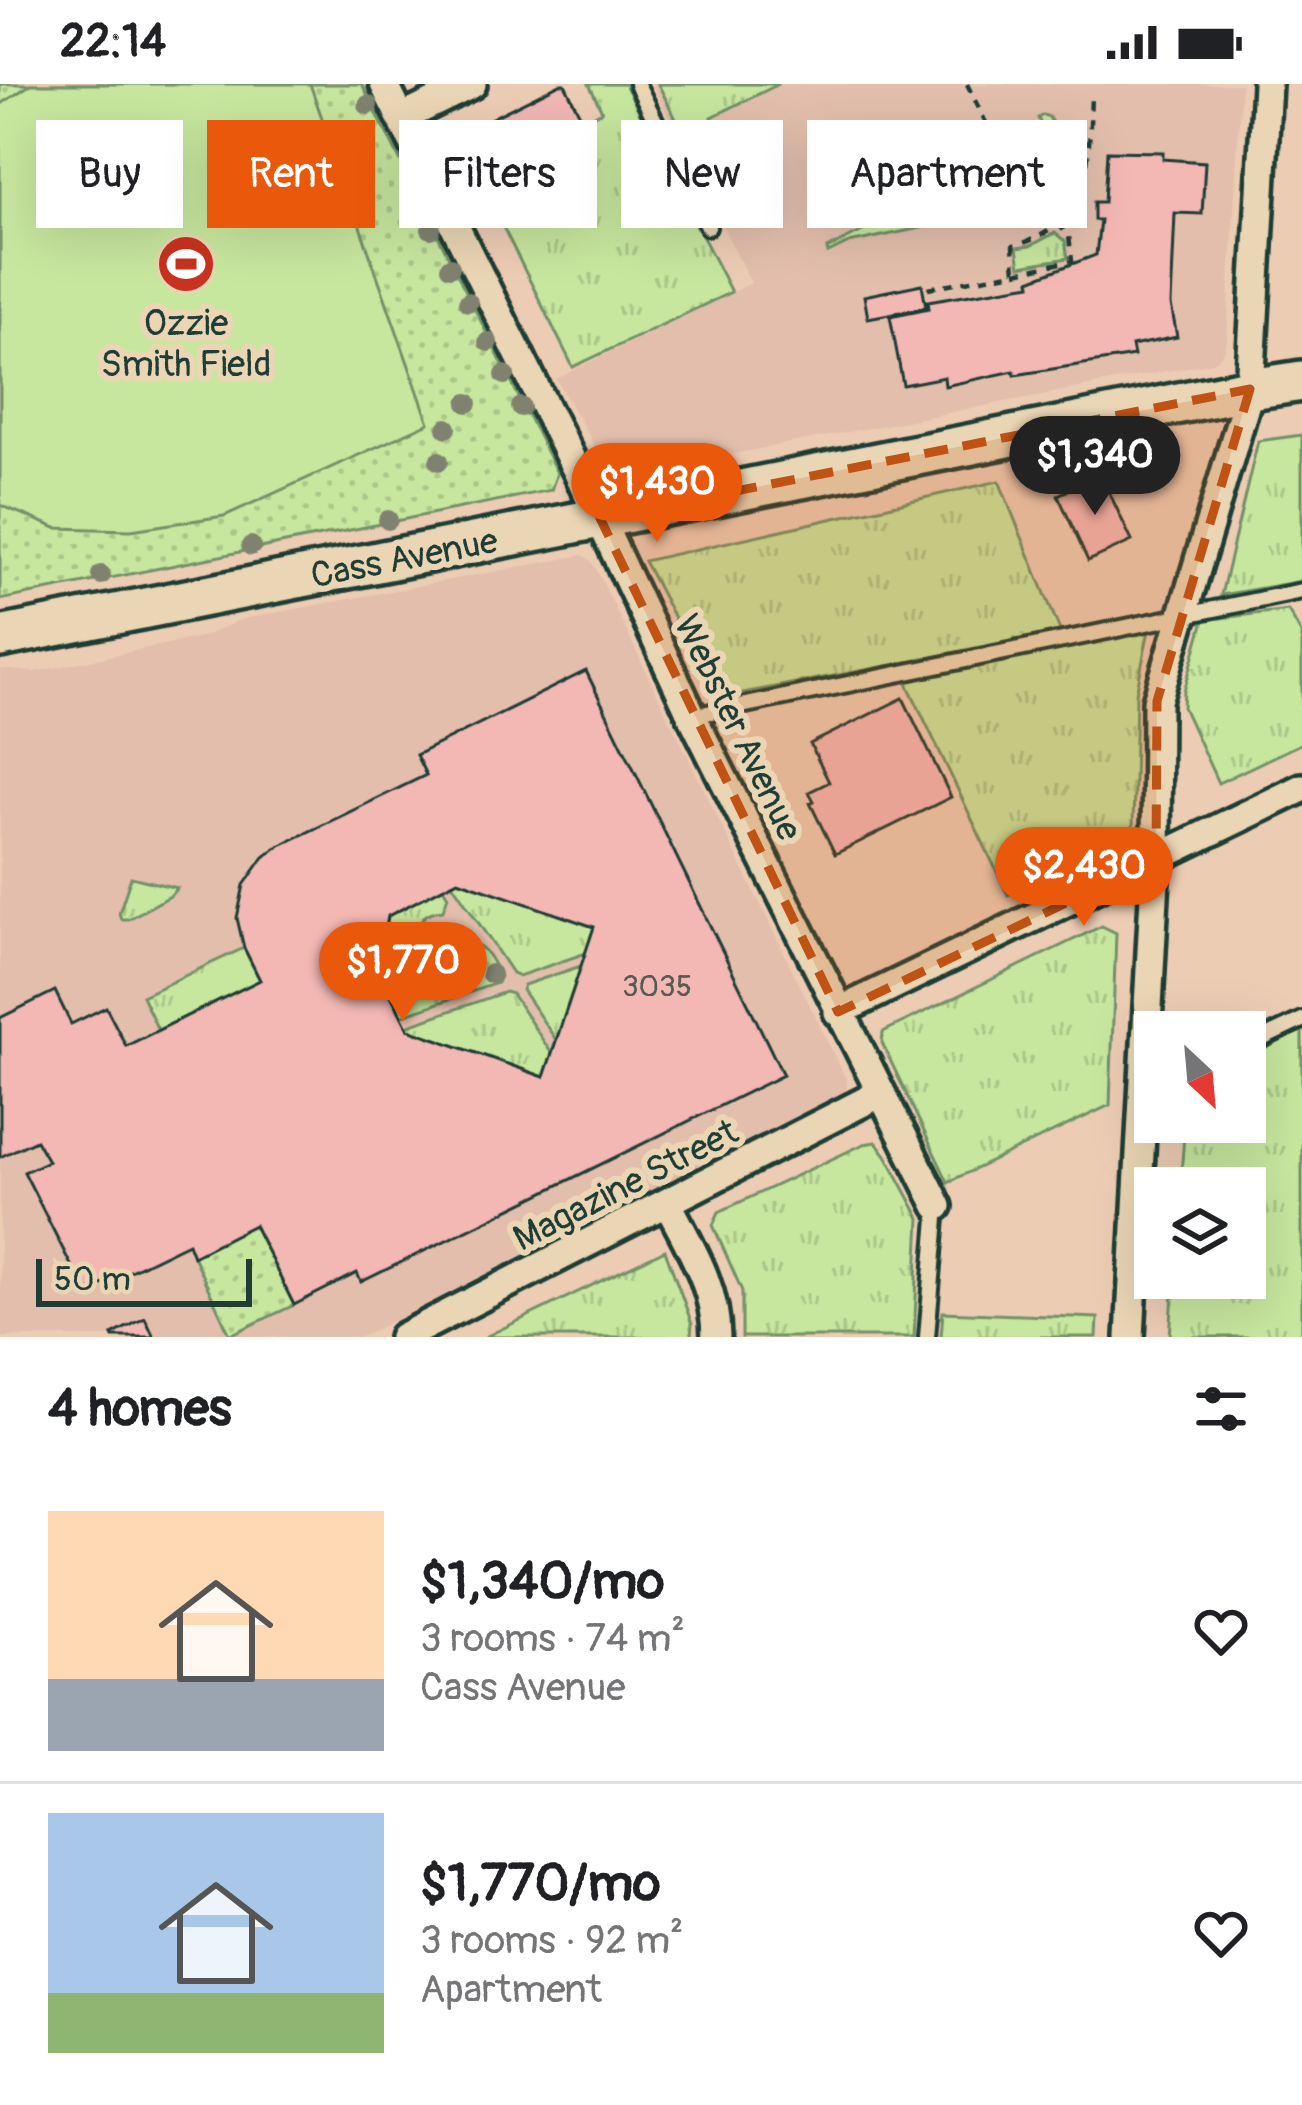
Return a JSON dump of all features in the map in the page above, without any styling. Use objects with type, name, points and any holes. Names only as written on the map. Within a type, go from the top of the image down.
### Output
[{"type":"main road","name":"Cass Avenue","points":[[0,637],[1302,381]]},
{"type":"street","name":"Webster Avenue","points":[[384,84],[838,1012],[938,1206]]},
{"type":"street","points":[[402,118],[472,84]]},
{"type":"street","points":[[1151,1011],[1157,701],[1250,388],[1267,84]]},
{"type":"street","points":[[838,1012],[1302,788]]},
{"type":"street","name":"Magazine Street","points":[[403,1337],[879,1094]]},
{"type":"street","points":[[1130,1337],[1145,1143]]},
{"type":"street","points":[[668,1204],[704,1275],[714,1303],[716,1337]]},
{"type":"lane","points":[[637,84],[655,120]]},
{"type":"lane","points":[[692,716],[1302,591]]},
{"type":"lane","points":[[1266,1037],[1302,1020]]},
{"type":"lane","points":[[927,1337],[938,1206]]},
{"type":"path","points":[[967,84],[985,120]]},
{"type":"path","points":[[1087,164],[1091,95]]},
{"type":"path","points":[[1016,272],[1013,247],[1039,239],[1051,228]]},
{"type":"path","points":[[928,288],[1072,261],[1069,236],[1062,228]]},
{"type":"highlighted area","points":[[1250,389],[1157,701],[1156,860],[838,1012],[600,518]]},
{"type":"shaded area","points":[[652,84],[1241,84],[1224,351],[1209,363],[619,476],[610,472],[556,379],[751,283],[724,228],[783,228],[783,120],[670,120]]},
{"type":"shaded area","points":[[583,555],[596,569],[846,1079],[844,1095],[361,1337],[0,1337],[0,669],[34,672],[205,636],[242,619]]},
{"type":"green space","name":"Ozzie Smith Field","points":[[0,84],[362,84],[399,158],[399,228],[434,228],[557,473],[551,490],[0,600]]},
{"type":"green space","name":"Ozzie Smith Field","points":[[31,84],[310,84],[323,120],[207,120],[207,228],[361,228],[429,423],[224,516],[131,530],[56,528],[0,505],[0,105]]},
{"type":"green space","points":[[589,84],[625,84],[643,120],[621,120],[621,228],[698,228],[731,292],[573,367],[504,228],[597,228],[597,120],[584,120],[602,111]]},
{"type":"green space","points":[[658,84],[779,84],[713,120],[676,120]]},
{"type":"green space","points":[[869,228],[920,228],[849,243],[828,253],[827,249]]},
{"type":"green space","points":[[1055,233],[1065,241],[1068,258],[1020,266],[1017,248]]},
{"type":"green space","points":[[1302,435],[1302,581],[1221,595],[1258,441]]},
{"type":"green space","points":[[999,481],[1061,633],[716,698],[644,561]]},
{"type":"green space","points":[[1288,610],[1302,635],[1302,743],[1218,783],[1183,707],[1204,620]]},
{"type":"green space","points":[[1149,630],[1136,694],[1133,829],[1124,829],[1087,859],[1008,895],[905,679]]},
{"type":"green space","points":[[131,877],[177,888],[170,896],[121,919]]},
{"type":"green space","points":[[458,880],[594,927],[586,953],[519,976],[512,973],[452,883]]},
{"type":"green space","points":[[443,888],[448,896],[443,910],[427,914],[418,926],[423,950],[444,960],[476,945],[487,953],[500,976],[497,983],[401,1016],[373,959],[388,916]]},
{"type":"green space","points":[[1102,926],[1116,933],[1110,1105],[948,1182],[882,1043],[883,1032]]},
{"type":"green space","points":[[244,948],[260,980],[158,1030],[142,996]]},
{"type":"green space","points":[[581,966],[556,1040],[522,990],[524,985]]},
{"type":"green space","points":[[505,992],[512,994],[552,1054],[544,1077],[406,1026]]},
{"type":"green space","points":[[1302,1030],[1302,1337],[1170,1337],[1173,1299],[1266,1299],[1266,1167],[1182,1167],[1183,1143],[1266,1143],[1266,1048]]},
{"type":"green space","points":[[876,1142],[920,1218],[914,1337],[742,1337],[742,1291],[713,1225],[719,1212]]},
{"type":"green space","points":[[254,1225],[294,1305],[230,1335],[193,1256]]},
{"type":"green space","points":[[665,1250],[692,1324],[691,1337],[485,1337]]},
{"type":"green space","points":[[943,1312],[1098,1318],[1097,1337],[941,1337]]},
{"type":"building","points":[[560,84],[565,84],[580,115],[570,120],[488,120]]},
{"type":"building","points":[[1107,151],[1163,152],[1163,159],[1205,162],[1202,214],[1175,213],[1171,305],[1177,337],[1132,346],[1134,356],[1015,375],[1014,371],[945,386],[944,377],[903,385],[890,316],[929,308],[928,301],[1031,284],[1030,280],[1096,255],[1100,220],[1094,220],[1094,202],[1104,202]]},
{"type":"building","points":[[922,284],[926,307],[868,318],[864,296]]},
{"type":"building","points":[[1101,475],[1132,541],[1088,561],[1058,495]]},
{"type":"building","points":[[586,671],[783,1075],[361,1282],[357,1273],[294,1305],[254,1225],[193,1256],[188,1243],[85,1293],[24,1172],[48,1161],[36,1140],[0,1157],[0,1018],[55,991],[71,1024],[106,1007],[126,1046],[260,980],[244,948],[237,918],[244,885],[264,857],[279,846],[426,775],[416,755]],"holes":[[[458,880],[594,927],[544,1077],[408,1029],[373,959],[388,916]]]},
{"type":"building","points":[[903,698],[951,797],[835,854],[810,803],[814,801],[809,792],[829,782],[810,744]]},
{"type":"building","points":[[145,1318],[154,1337],[113,1337],[112,1335]]},
{"type":"place","name":"Ozzie Smith Field","points":[[186,264]]}]
